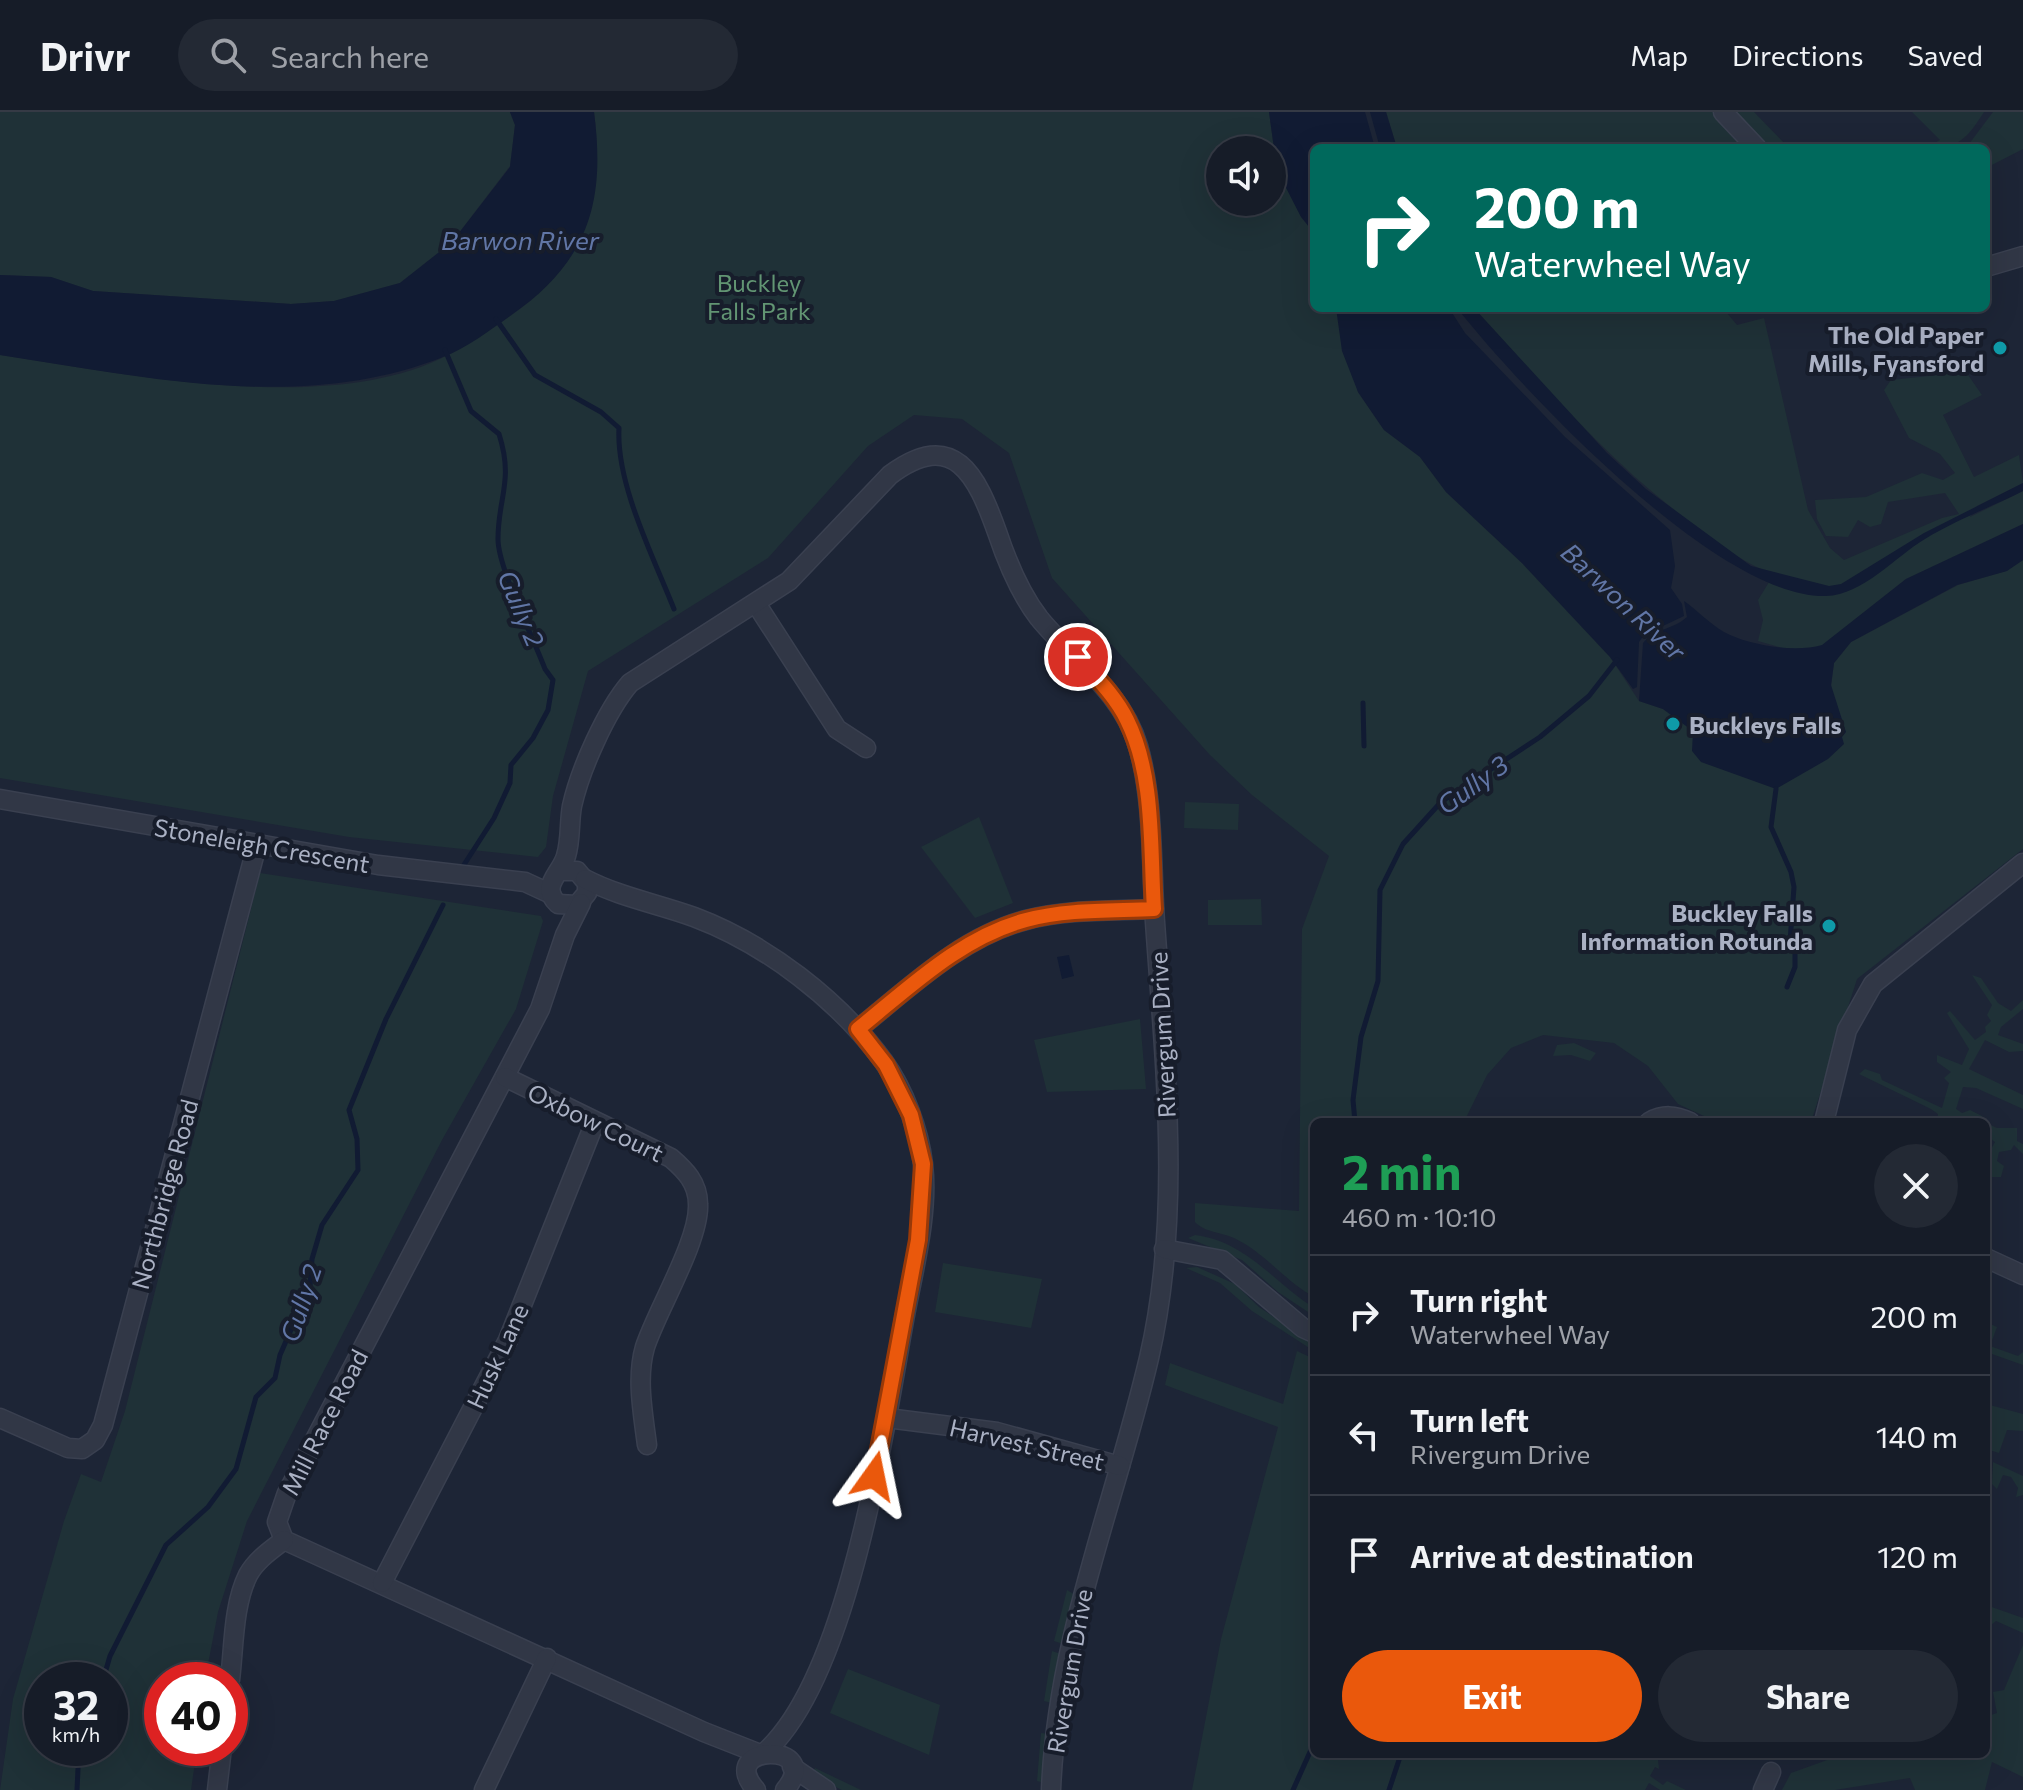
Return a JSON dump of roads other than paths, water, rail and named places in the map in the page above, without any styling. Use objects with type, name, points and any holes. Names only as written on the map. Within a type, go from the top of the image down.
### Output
[{"type":"street","points":[[1723,112],[1753,144]]},
{"type":"street","points":[[1990,266],[2023,256]]},
{"type":"street","name":"Rivergum Drive","points":[[570,874],[566,855],[579,781],[618,697],[630,683],[663,658],[757,605],[809,563],[890,475],[906,463],[930,455],[944,457],[967,470],[985,497],[1014,578],[1028,602],[1039,618],[1097,677],[1126,718],[1137,743],[1143,770],[1154,909],[1168,1151],[1164,1249],[1150,1355],[1070,1640],[1051,1790]]},
{"type":"street","points":[[757,605],[837,729],[866,748]]},
{"type":"street","name":"Stoneleigh Crescent","points":[[0,799],[378,865],[525,882],[570,874],[696,918],[750,944],[825,999],[858,1029],[886,1065],[911,1115],[923,1164],[918,1240],[887,1418],[856,1562],[825,1652],[798,1711],[750,1764],[751,1785]]},
{"type":"street","name":"Northbridge Road","points":[[0,1418],[78,1449],[95,1440],[103,1425],[257,845]]},
{"type":"street","points":[[1825,1118],[1847,1030],[1858,1004],[1873,984],[2023,863]]},
{"type":"street","points":[[565,935],[550,884],[570,874],[588,887],[583,900]]},
{"type":"street","name":"Stoneleigh Crescent","points":[[525,882],[571,907],[583,900],[627,896]]},
{"type":"street","name":"Mill Race Road","points":[[284,1540],[277,1522],[283,1502],[467,1143],[540,1009],[565,935],[583,900]]},
{"type":"street","points":[[858,1029],[957,951],[1007,926],[1059,914],[1154,909]]},
{"type":"street","name":"Oxbow Court","points":[[505,1077],[671,1158],[686,1171],[696,1189],[699,1206],[642,1364],[647,1445]]},
{"type":"street","points":[[1656,1118],[1680,1118]]},
{"type":"street","name":"Husk Lane","points":[[382,1583],[508,1340],[595,1122]]},
{"type":"street","points":[[1164,1249],[1222,1260],[1310,1330]]},
{"type":"street","points":[[1990,1260],[2023,1275]]},
{"type":"street","name":"Harvest Street","points":[[887,1418],[997,1432],[1120,1466]]},
{"type":"street","points":[[232,1662],[238,1616],[248,1575],[260,1558],[284,1540],[704,1732],[762,1753],[781,1754],[791,1766],[826,1790]]},
{"type":"street","points":[[484,1790],[547,1658]]},
{"type":"street","name":"Stoneleigh Crescent","points":[[785,1790],[792,1779],[798,1711]]},
{"type":"street","points":[[704,1732],[738,1761],[751,1785]]},
{"type":"street","points":[[217,1790],[220,1766]]},
{"type":"water","name":"Barwon River","points":[[510,112],[594,112],[597,175],[593,202],[586,228],[558,274],[510,316],[452,353],[390,374],[335,383],[279,387],[167,380],[0,355],[0,275],[51,277],[93,291],[291,304],[334,301],[400,283],[452,242],[510,167],[515,125]]},
{"type":"water","points":[[1269,112],[1365,112],[1374,144],[1310,144],[1310,228],[1286,188],[1286,136],[1272,136]]},
{"type":"water","points":[[1370,112],[1386,112],[1396,144],[1379,144]]},
{"type":"water","name":"Barwon River","points":[[1337,312],[1452,312],[1465,333],[1565,437],[1670,530],[1675,566],[1671,588],[1682,604],[1684,616],[1644,635],[1639,642],[1637,687],[1633,689],[1610,657],[1522,563],[1446,492],[1420,457],[1384,430],[1358,392],[1342,351]]},
{"type":"water","points":[[1460,312],[1478,312],[1607,453],[1646,489],[1751,566],[1829,586],[1841,584],[1924,533],[2023,483],[2023,491],[1937,532],[1853,589],[1826,596],[1782,588],[1732,564],[1679,528],[1625,484],[1574,436]]},
{"type":"water","name":"Barwon River","points":[[2023,524],[2023,560],[2007,571],[1957,585],[1851,642],[1834,663],[1831,685],[1846,732],[1842,737],[1844,744],[1828,759],[1776,789],[1701,762],[1692,751],[1693,731],[1663,709],[1639,701],[1643,643],[1687,617],[1684,601],[1719,629],[1746,641],[1785,648],[1822,645],[1906,579]]},
{"type":"water","points":[[1069,955],[1074,976],[1062,979],[1057,957]]},
{"type":"waterway","points":[[496,319],[535,375],[601,412],[619,428],[623,472],[630,496],[674,609]]},
{"type":"waterway","name":"Gully 2","points":[[445,350],[471,411],[499,434],[505,464],[498,539],[500,552],[517,604],[545,669],[553,680],[548,710],[533,738],[511,765],[510,783],[494,818],[460,871]]},
{"type":"waterway","name":"Gully 3","points":[[1355,1118],[1353,1100],[1361,1037],[1378,981],[1380,890],[1403,844],[1441,802],[1540,737],[1589,696],[1617,660]]},
{"type":"waterway","points":[[1363,703],[1364,746]]},
{"type":"waterway","points":[[1776,789],[1771,827],[1791,872],[1794,887],[1790,942],[1795,953],[1795,967],[1787,987]]},
{"type":"waterway","name":"Gully 2","points":[[108,1662],[166,1545],[208,1507],[236,1469],[256,1397],[275,1378],[280,1355],[310,1286],[312,1259],[322,1225],[358,1170],[357,1139],[349,1110],[386,1019],[443,905]]},
{"type":"waterway","name":"Gully 3","points":[[1293,1790],[1310,1752]]},
{"type":"waterway","points":[[1389,1790],[1400,1758]]},
{"type":"waterway","name":"Gully 2","points":[[77,1790],[78,1766]]},
{"type":"place","name":"The Old Paper Mills, Fyansford","points":[[2000,348]]},
{"type":"place","name":"Buckleys Falls","points":[[1673,724]]},
{"type":"place","name":"Buckley Falls Information Rotunda","points":[[1829,926]]},
{"type":"park label","name":"Buckley Falls Park","points":[[759,296]]}]
